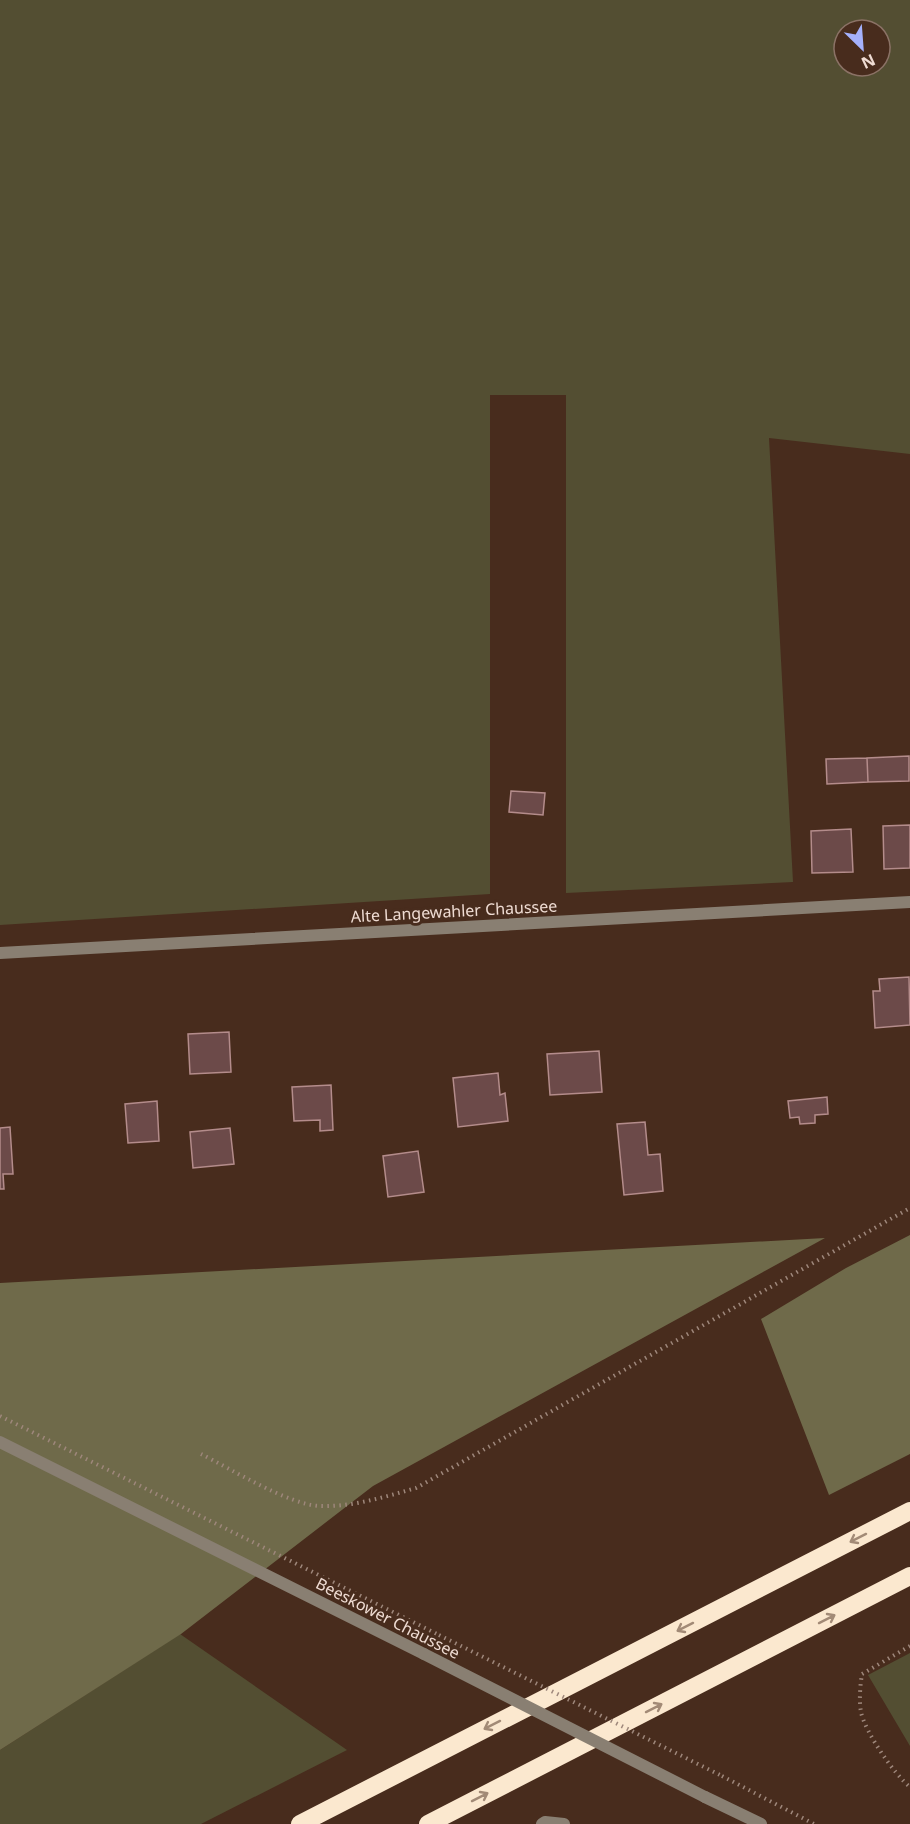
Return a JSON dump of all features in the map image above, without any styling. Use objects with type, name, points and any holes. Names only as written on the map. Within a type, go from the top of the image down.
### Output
[{"type":"highway","points":[[300,1824],[910,1511]]},
{"type":"highway","points":[[428,1824],[910,1576]]},
{"type":"street","name":"Alte Langewahler Chaussee","points":[[0,953],[910,902]]},
{"type":"street","name":"Beeskower Chaussee","points":[[0,1442],[760,1824]]},
{"type":"street","points":[[542,1824],[545,1822],[564,1824]]},
{"type":"path","points":[[201,1454],[280,1495],[318,1506],[359,1504],[416,1488],[910,1208]]},
{"type":"path","points":[[0,1416],[814,1824]]},
{"type":"path","points":[[910,1646],[862,1674],[861,1713],[878,1748],[910,1787]]},
{"type":"shaded area","points":[[0,0],[910,0],[910,454],[769,438],[793,882],[566,893],[566,395],[490,395],[490,894],[0,925]]},
{"type":"shaded area","points":[[910,1235],[910,1454],[829,1495],[761,1319],[846,1268]]},
{"type":"shaded area","points":[[825,1238],[373,1486],[181,1634],[0,1750],[0,1283]]},
{"type":"shaded area","points":[[180,1634],[347,1750],[201,1824],[0,1824],[0,1750]]},
{"type":"shaded area","points":[[910,1653],[910,1746],[868,1675]]},
{"type":"building","points":[[909,756],[909,781],[868,782],[867,758]]},
{"type":"building","points":[[867,758],[868,782],[827,784],[826,759]]},
{"type":"building","points":[[511,791],[545,793],[543,815],[509,812]]},
{"type":"building","points":[[910,825],[910,868],[884,869],[883,826]]},
{"type":"building","points":[[851,829],[853,872],[812,873],[811,831]]},
{"type":"building","points":[[909,977],[910,1025],[875,1028],[873,991],[880,991],[879,979]]},
{"type":"building","points":[[229,1032],[231,1072],[190,1074],[188,1034]]},
{"type":"building","points":[[599,1051],[602,1092],[550,1095],[547,1054]]},
{"type":"building","points":[[498,1073],[500,1095],[505,1093],[508,1121],[458,1127],[453,1078]]},
{"type":"building","points":[[331,1085],[333,1130],[320,1131],[320,1120],[294,1121],[292,1087]]},
{"type":"building","points":[[827,1097],[828,1114],[815,1115],[815,1123],[800,1124],[799,1117],[790,1118],[788,1101]]},
{"type":"building","points":[[157,1101],[159,1141],[128,1143],[125,1104]]},
{"type":"building","points":[[645,1122],[648,1155],[660,1154],[663,1191],[624,1195],[617,1124]]},
{"type":"building","points":[[10,1127],[13,1174],[3,1174],[4,1189],[0,1189],[0,1128]]},
{"type":"building","points":[[230,1128],[234,1164],[193,1168],[190,1132]]},
{"type":"building","points":[[418,1151],[424,1192],[388,1197],[383,1156]]}]
